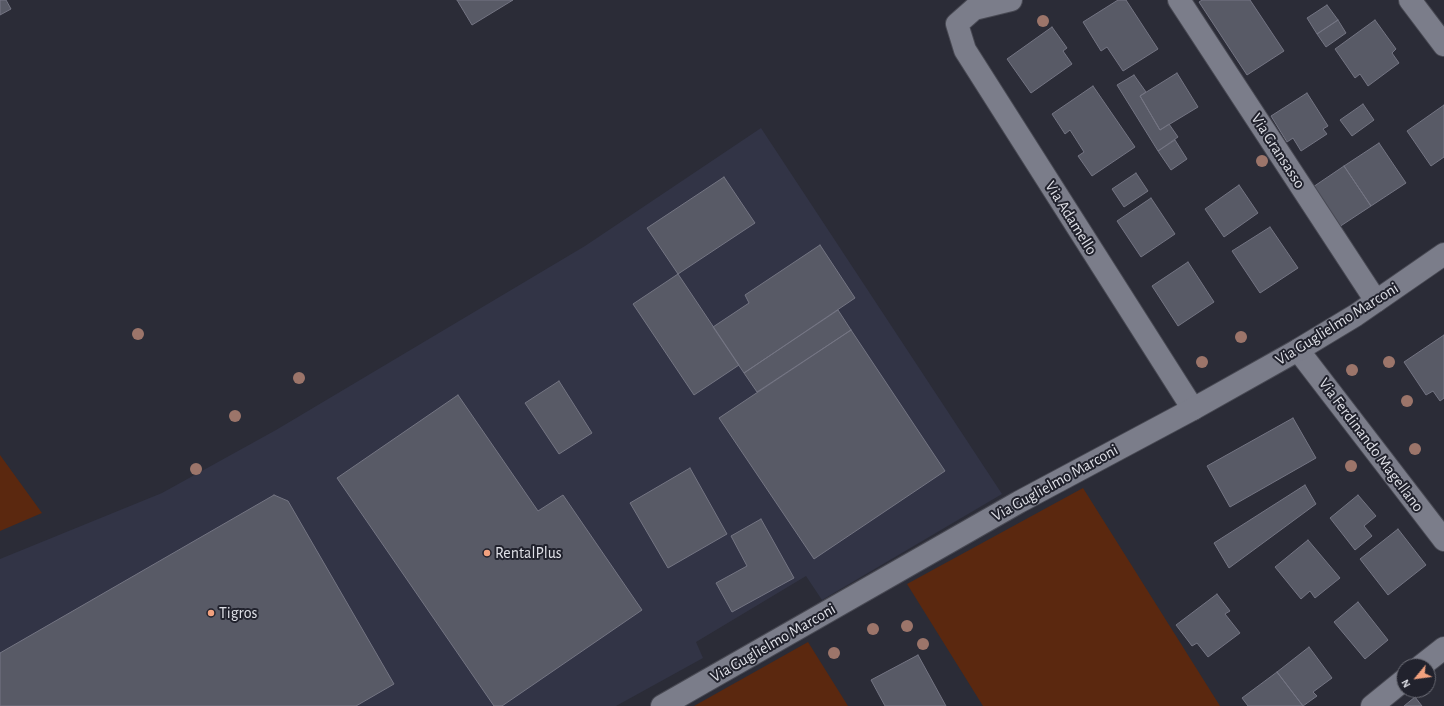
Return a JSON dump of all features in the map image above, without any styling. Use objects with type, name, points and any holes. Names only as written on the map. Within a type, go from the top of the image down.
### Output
[{"type":"street","name":"Via Adamello","points":[[1011,0],[974,9],[958,24],[965,50],[1192,409]]},
{"type":"street","name":"Via Gransasso","points":[[1179,0],[1376,301]]},
{"type":"street","points":[[1410,0],[1444,45]]},
{"type":"street","name":"Via Guglielmo Marconi","points":[[662,706],[1019,502],[1298,350],[1376,301],[1444,254]]},
{"type":"street","name":"Via Ferdinando Magellano","points":[[1298,350],[1444,540]]},
{"type":"street","points":[[1431,658],[1444,648]]},
{"type":"street","points":[[1372,706],[1396,686]]},
{"type":"shaded area","points":[[761,128],[1002,494],[822,600],[806,576],[696,642],[703,658],[616,706],[0,706],[0,559],[162,493],[276,430],[585,246]]},
{"type":"shaded area","points":[[0,455],[42,513],[0,531]]},
{"type":"shaded area","points":[[1083,488],[1220,706],[983,706],[907,584]]},
{"type":"shaded area","points":[[808,642],[848,706],[694,706]]},
{"type":"building","points":[[0,0],[6,0],[11,9],[0,15]]},
{"type":"building","points":[[457,0],[513,0],[472,25]]},
{"type":"building","points":[[1118,0],[1126,0],[1158,49],[1123,71],[1107,47],[1101,51],[1083,22]]},
{"type":"building","points":[[1202,0],[1250,0],[1284,51],[1247,75],[1199,2]]},
{"type":"building","points":[[1327,5],[1338,20],[1317,34],[1307,18]]},
{"type":"building","points":[[1338,20],[1346,33],[1326,47],[1317,34]]},
{"type":"building","points":[[1375,20],[1396,49],[1392,53],[1399,63],[1368,86],[1360,74],[1355,78],[1335,49]]},
{"type":"building","points":[[1052,27],[1067,48],[1063,51],[1072,64],[1031,93],[1007,59]]},
{"type":"building","points":[[1177,73],[1198,107],[1160,130],[1140,96]]},
{"type":"building","points":[[1134,75],[1146,92],[1140,96],[1160,130],[1169,124],[1178,137],[1158,151],[1117,85]]},
{"type":"building","points":[[1093,86],[1135,147],[1092,176],[1078,156],[1084,152],[1070,130],[1065,134],[1052,114]]},
{"type":"building","points":[[1307,93],[1328,126],[1323,129],[1327,134],[1301,151],[1293,138],[1287,142],[1271,116]]},
{"type":"building","points":[[1363,104],[1374,120],[1352,136],[1340,120]]},
{"type":"building","points":[[1444,105],[1444,157],[1431,166],[1407,131]]},
{"type":"building","points":[[1175,140],[1187,159],[1171,170],[1158,151]]},
{"type":"building","points":[[1379,143],[1406,183],[1371,206],[1344,166]]},
{"type":"building","points":[[1344,166],[1371,206],[1339,227],[1313,187]]},
{"type":"building","points":[[1136,173],[1148,191],[1124,207],[1112,189]]},
{"type":"building","points":[[724,177],[755,223],[678,274],[647,228]]},
{"type":"building","points":[[1239,185],[1258,213],[1224,237],[1205,209]]},
{"type":"building","points":[[1151,198],[1175,234],[1141,257],[1117,221]]},
{"type":"building","points":[[1270,227],[1298,268],[1260,293],[1232,251]]},
{"type":"building","points":[[820,245],[855,298],[744,373],[713,327],[749,303],[745,295]]},
{"type":"building","points":[[1188,262],[1214,302],[1178,326],[1152,286]]},
{"type":"building","points":[[678,274],[739,365],[694,395],[633,304]]},
{"type":"building","points":[[838,310],[851,330],[757,392],[744,373]]},
{"type":"building","points":[[851,330],[945,471],[814,559],[719,418]]},
{"type":"building","points":[[1444,335],[1444,398],[1440,401],[1433,391],[1426,395],[1404,362]]},
{"type":"building","points":[[559,381],[592,433],[559,454],[525,403]]},
{"type":"building","points":[[458,395],[538,511],[563,495],[642,610],[502,706],[494,706],[337,478]]},
{"type":"building","points":[[1293,418],[1316,458],[1230,507],[1207,466]]},
{"type":"building","points":[[690,468],[727,534],[668,568],[630,503]]},
{"type":"building","points":[[1305,485],[1316,504],[1229,568],[1214,543]]},
{"type":"building","name":"Tigros","points":[[274,495],[288,501],[394,684],[356,706],[0,706],[0,653]]},
{"type":"building","points":[[1358,495],[1376,516],[1364,526],[1372,536],[1355,550],[1330,518]]},
{"type":"building","points":[[761,519],[794,578],[732,612],[716,583],[747,566],[731,536]]},
{"type":"building","points":[[1398,529],[1426,565],[1388,595],[1360,559]]},
{"type":"building","points":[[1308,540],[1340,578],[1315,598],[1310,591],[1301,599],[1275,567]]},
{"type":"building","points":[[1217,594],[1230,611],[1225,614],[1240,633],[1208,657],[1197,643],[1192,646],[1176,625]]},
{"type":"building","points":[[1358,602],[1388,640],[1365,659],[1334,622]]},
{"type":"building","points":[[1309,647],[1332,678],[1313,692],[1317,696],[1303,706],[1277,672]]},
{"type":"building","points":[[918,655],[946,706],[885,706],[871,680]]},
{"type":"building","points":[[1277,672],[1303,706],[1248,706],[1242,698]]},
{"type":"building","points":[[1416,698],[1422,706],[1404,706]]},
{"type":"place","name":"RentalPlus","points":[[487,553]]},
{"type":"place","name":"Tigros","points":[[211,613]]}]
